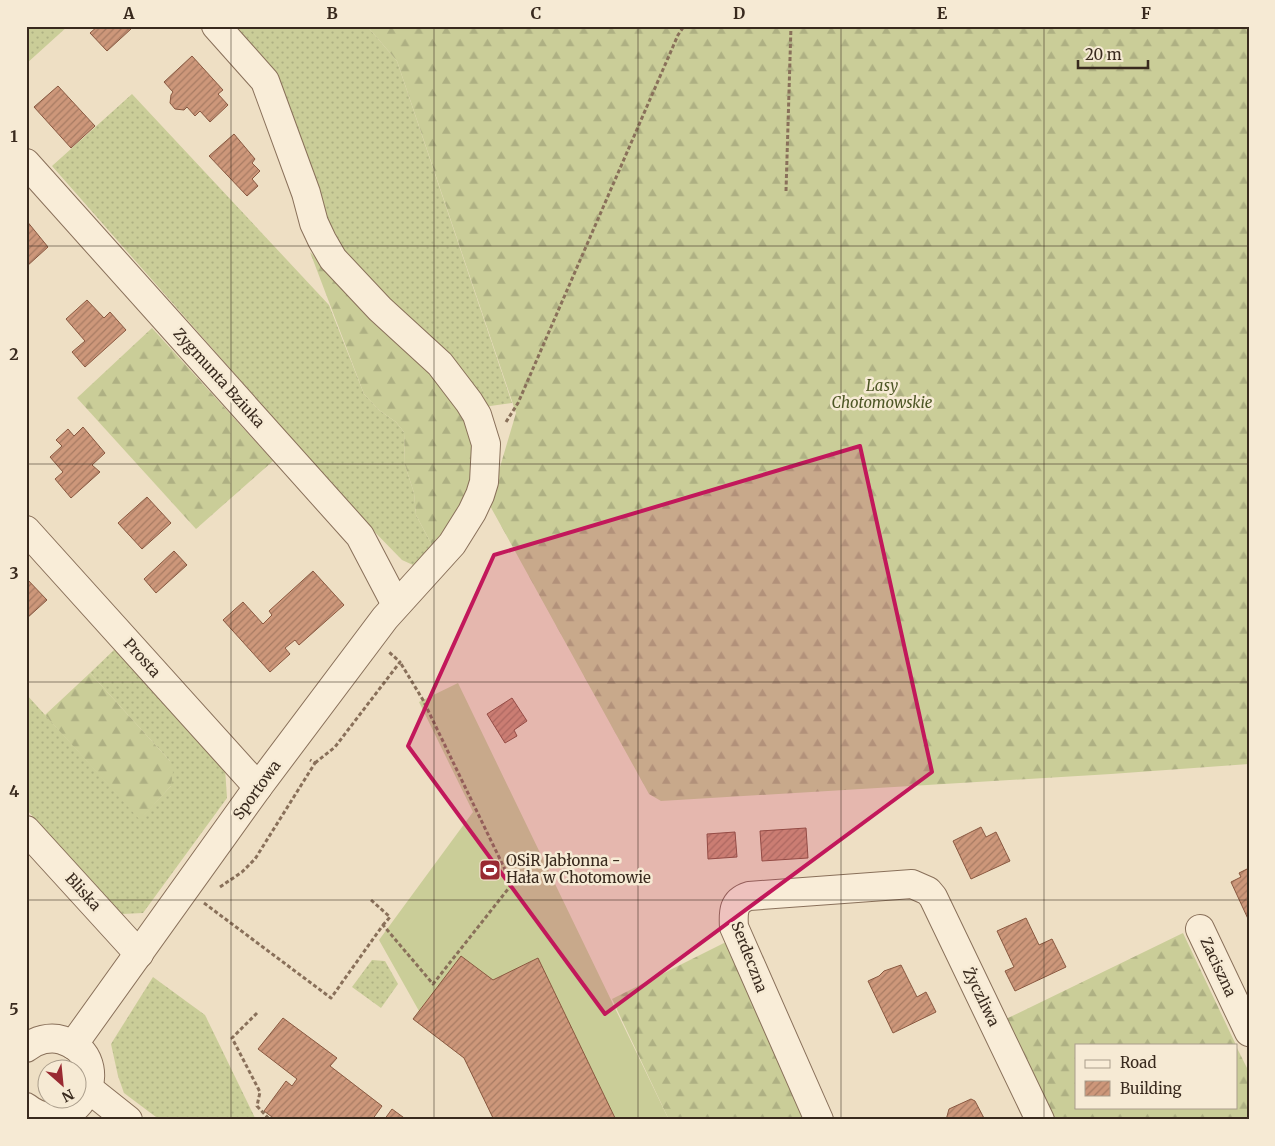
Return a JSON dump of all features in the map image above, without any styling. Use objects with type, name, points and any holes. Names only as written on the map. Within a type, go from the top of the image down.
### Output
[{"type":"street","name":"Sportowa","points":[[73,1045],[258,787],[398,603],[452,544],[480,495],[486,464],[486,444],[477,415],[469,402],[440,364],[380,309],[334,259],[322,240],[265,81],[216,26]]},
{"type":"street","name":"Zygmunta Bziuka","points":[[26,163],[360,536],[392,597],[398,603]]},
{"type":"street","name":"Prosta","points":[[26,530],[258,787]]},
{"type":"street","name":"Bliska","points":[[26,830],[139,954]]},
{"type":"street","name":"Serdeczna","points":[[819,1120],[734,927],[734,907],[738,901],[749,896],[912,884]]},
{"type":"street","name":"Życzliwa","points":[[912,884],[928,891],[933,897],[1040,1120]]},
{"type":"street","name":"Zaciszna","points":[[1200,929],[1249,1032]]},
{"type":"street","points":[[27,1046],[38,1040],[60,1039],[80,1050],[90,1070],[89,1088],[81,1104],[79,1115],[52,1117],[28,1111]]},
{"type":"street","points":[[89,1088],[128,1120]]},
{"type":"path","points":[[486,444],[501,429],[518,403],[630,143],[678,35],[684,26]]},
{"type":"path","points":[[786,191],[791,26]]},
{"type":"path","points":[[384,925],[433,984],[512,884],[423,700],[400,662]]},
{"type":"path","points":[[212,891],[242,872],[255,859],[315,763],[290,745]]},
{"type":"path","points":[[200,900],[331,998],[390,917],[371,900]]},
{"type":"path","points":[[257,1013],[232,1038],[260,1092],[257,1106],[270,1120]]},
{"type":"highlighted area","points":[[860,446],[932,772],[605,1014],[408,746],[494,555]]},
{"type":"green space","points":[[26,26],[68,26],[26,64]]},
{"type":"green space","points":[[228,26],[367,26],[397,61],[512,403],[483,407],[342,251]]},
{"type":"green space","name":"Lasy Chotomowskie","points":[[367,26],[1249,26],[1249,764],[661,801],[649,794],[489,504],[516,413],[397,61]]},
{"type":"green space","points":[[132,94],[329,305],[364,394],[379,410],[396,422],[404,432],[405,465],[414,493],[416,515],[433,547],[419,563],[413,565],[402,560],[364,521],[52,166]]},
{"type":"green space","points":[[310,252],[452,394],[466,415],[477,454],[464,513],[433,547],[416,515],[414,493],[405,465],[404,432],[396,422],[379,410],[364,394]]},
{"type":"green space","points":[[152,328],[273,461],[196,529],[77,398]]},
{"type":"green space","points":[[116,648],[225,768],[227,798],[143,913],[122,914],[26,809],[26,694],[140,819],[171,786],[170,761],[90,673]]},
{"type":"green space","points":[[90,673],[170,761],[173,772],[171,786],[140,820],[45,715]]},
{"type":"green space","name":"OSiR Jabłonna - Hała w Chotomowie","points":[[458,683],[669,1120],[494,1120],[464,1058],[413,1019],[419,1011],[379,940],[473,812],[419,702]]},
{"type":"green space","points":[[1183,933],[1236,1044],[1075,1044],[1075,1108],[1238,1108],[1238,1050],[1249,1072],[1249,1120],[1054,1120],[1006,1019]]},
{"type":"green space","points":[[726,942],[807,1120],[669,1120],[612,999]]},
{"type":"green space","points":[[372,960],[385,961],[398,984],[381,1008],[352,987]]},
{"type":"green space","points":[[153,977],[205,1015],[256,1120],[160,1120],[124,1093],[111,1044]]},
{"type":"building","points":[[98,26],[128,26],[131,29],[107,51],[90,33]]},
{"type":"building","points":[[192,56],[223,90],[218,94],[228,105],[210,122],[200,111],[195,116],[187,107],[184,110],[175,109],[170,103],[173,92],[164,82]]},
{"type":"building","points":[[58,86],[95,126],[71,148],[34,107]]},
{"type":"building","points":[[234,134],[255,159],[252,163],[260,171],[252,179],[258,186],[247,196],[209,156]]},
{"type":"building","points":[[26,220],[48,247],[26,267]]},
{"type":"building","points":[[87,300],[104,318],[110,312],[126,330],[85,367],[72,352],[85,341],[66,319]]},
{"type":"building","points":[[83,427],[105,453],[92,465],[100,472],[71,498],[55,479],[63,472],[50,457],[62,446],[56,440],[68,429],[74,436]]},
{"type":"building","points":[[147,497],[171,523],[142,549],[118,523]]},
{"type":"building","points":[[174,551],[187,565],[156,593],[144,579]]},
{"type":"building","points":[[313,571],[344,605],[299,645],[295,640],[285,648],[290,654],[270,672],[223,620],[243,602],[263,624],[272,615],[269,611]]},
{"type":"building","points":[[26,578],[47,600],[26,619]]},
{"type":"building","points":[[512,698],[527,721],[514,730],[517,736],[505,743],[487,714]]},
{"type":"building","points":[[981,827],[986,837],[996,832],[1010,861],[971,879],[953,841]]},
{"type":"building","points":[[806,828],[808,858],[762,861],[760,831]]},
{"type":"building","points":[[735,832],[737,857],[708,859],[707,834]]},
{"type":"building","points":[[1249,868],[1249,921],[1231,882],[1241,877],[1239,873]]},
{"type":"building","points":[[1026,918],[1039,945],[1052,939],[1066,967],[1015,991],[1005,971],[1014,967],[997,931]]},
{"type":"building","points":[[461,956],[493,980],[538,958],[616,1120],[494,1120],[464,1058],[413,1019]]},
{"type":"building","points":[[901,965],[917,997],[926,992],[936,1012],[893,1033],[868,981],[879,976],[884,971]]},
{"type":"building","points":[[283,1018],[337,1058],[330,1066],[382,1106],[372,1120],[276,1120],[264,1111],[286,1081],[292,1086],[297,1079],[258,1049]]},
{"type":"building","points":[[971,1099],[975,1101],[985,1120],[946,1120],[949,1109]]},
{"type":"building","points":[[392,1109],[407,1120],[384,1120]]},
{"type":"place","name":"OSiR Jabłonna - Hała w Chotomowie","points":[[490,870]]}]
